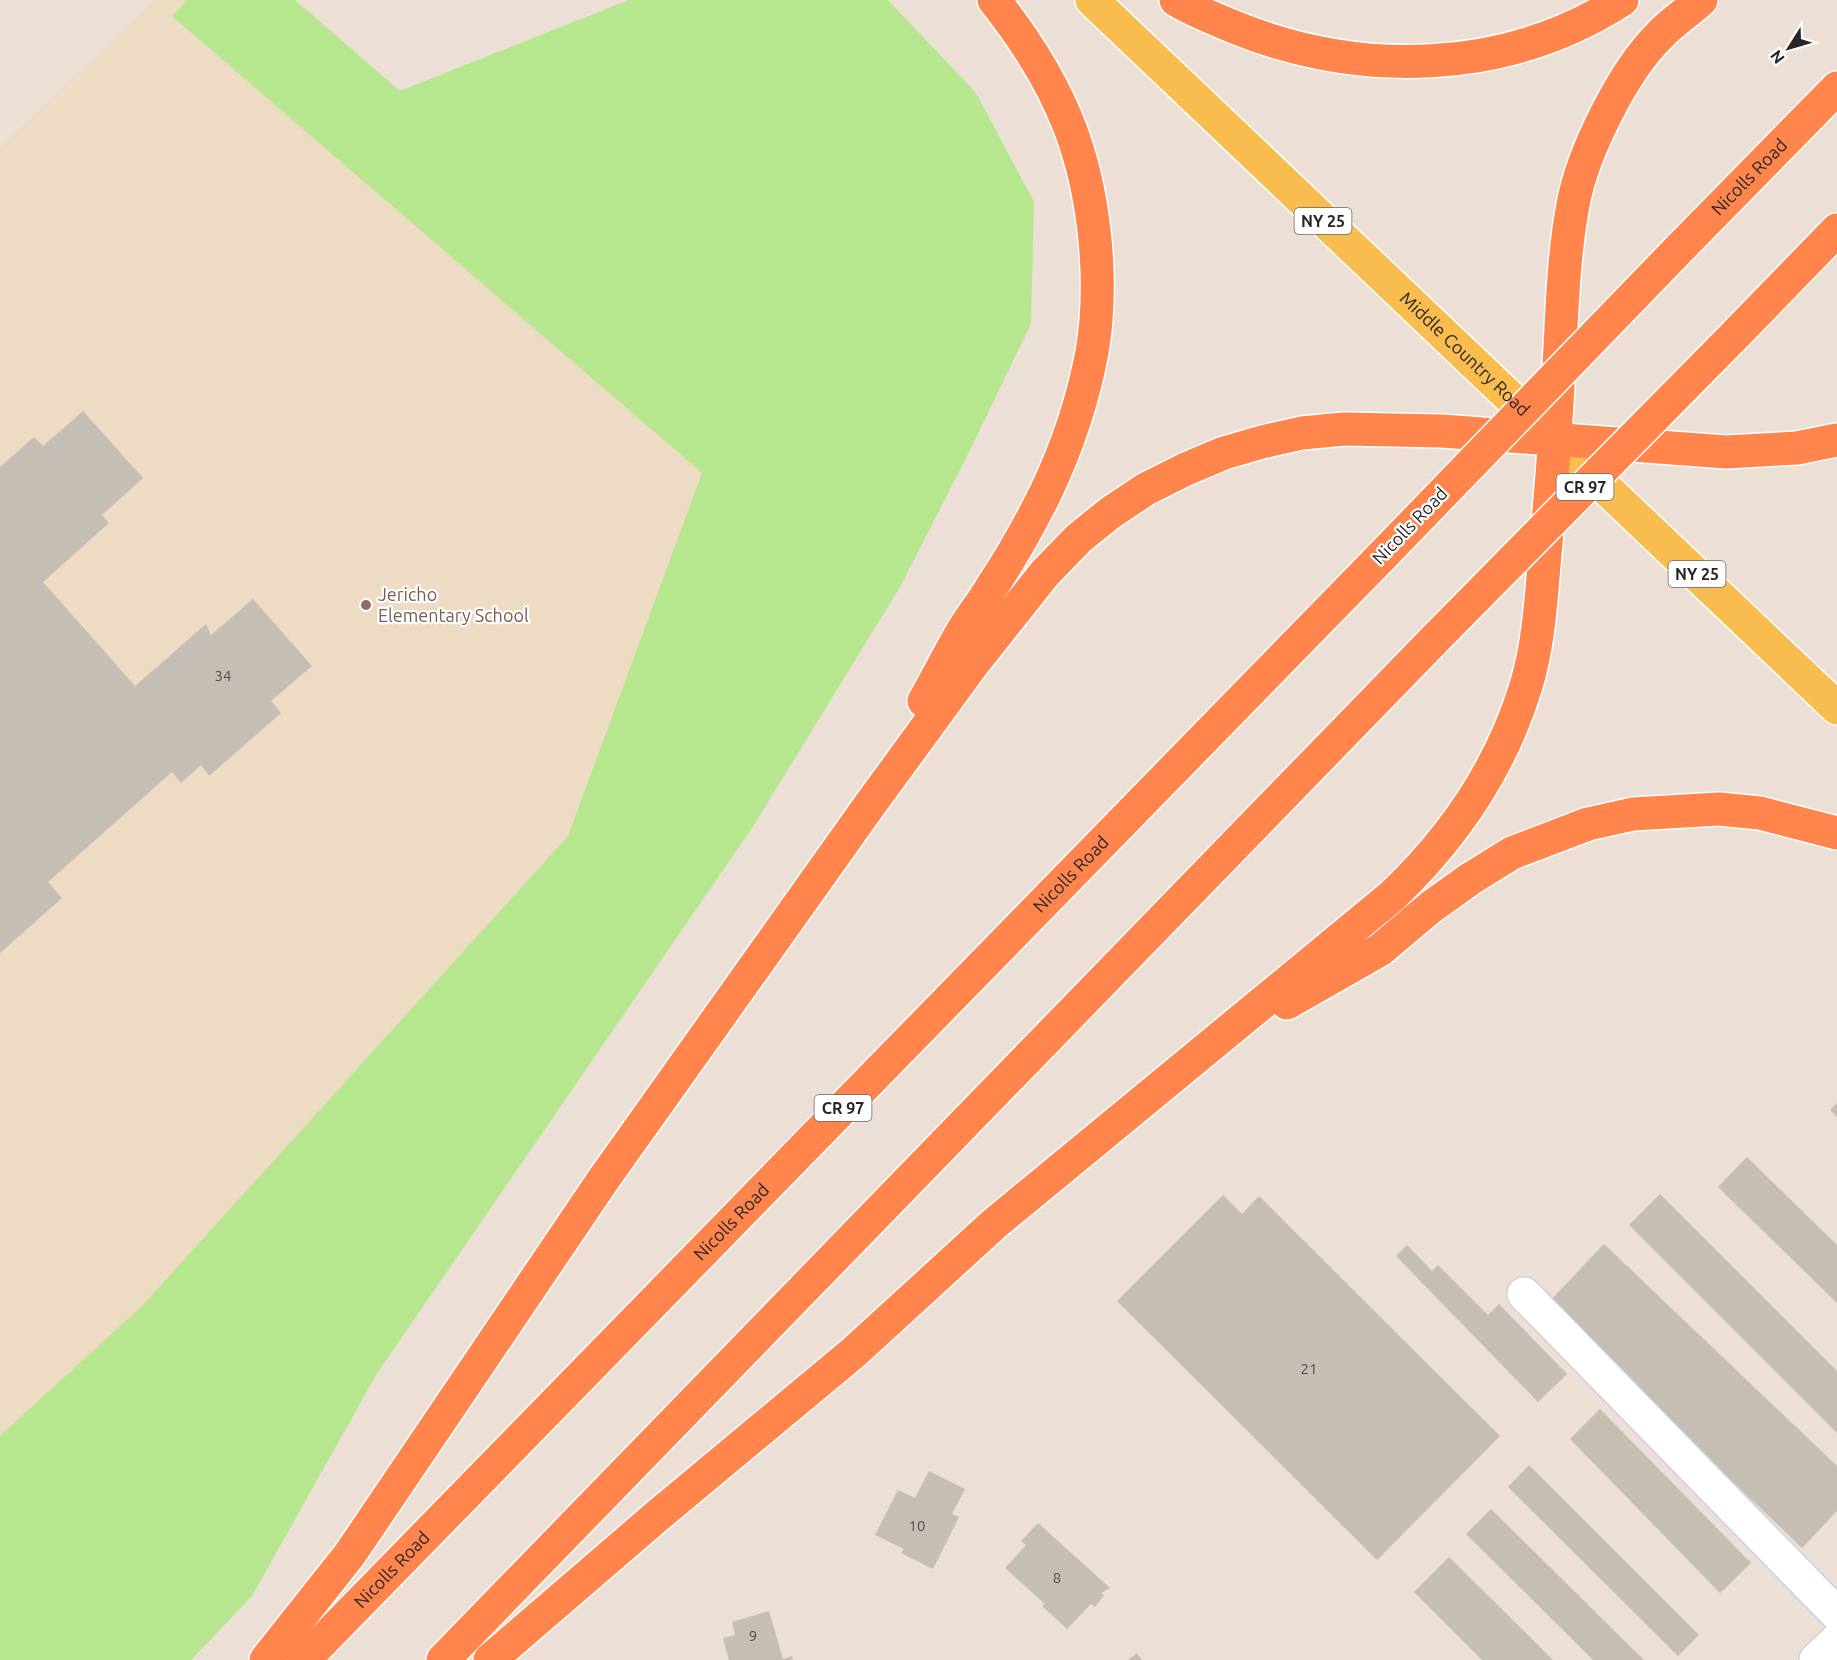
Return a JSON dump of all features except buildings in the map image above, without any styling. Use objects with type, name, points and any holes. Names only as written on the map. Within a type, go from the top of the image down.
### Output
[{"type":"highway","points":[[869,806],[959,636],[992,588],[1045,493],[1066,444],[1092,351],[1096,305],[1096,259],[1091,213],[1082,168],[1070,129],[1056,97],[1017,29],[994,0]]},
{"type":"highway","points":[[1176,0],[1268,41],[1302,50],[1374,61],[1413,62],[1454,60],[1496,53],[1532,43],[1604,12],[1622,0]]},
{"type":"highway","points":[[490,1660],[852,1353],[994,1224],[1392,896],[1422,868],[1455,826],[1499,756],[1519,706],[1536,648],[1555,441],[1567,249],[1573,202],[1604,117],[1627,76],[1659,36],[1701,0]]},
{"type":"highway","name":"Nicolls Road","points":[[304,1660],[1837,88]]},
{"type":"highway","name":"CR 97","points":[[443,1660],[1434,640],[1837,230]]},
{"type":"highway","points":[[266,1660],[350,1554],[590,1200],[869,806],[972,665],[1045,573],[1079,538],[1110,513],[1146,489],[1224,453],[1302,433],[1344,429],[1442,431],[1726,452],[1797,448],[1837,440]]},
{"type":"highway","points":[[1210,1047],[1380,950],[1450,893],[1512,853],[1588,824],[1633,814],[1719,809],[1760,813],[1837,833]]},
{"type":"main road","name":"Middle Country Road","points":[[1092,0],[1837,708]]},
{"type":"street","points":[[1524,1294],[1837,1614]]},
{"type":"street","points":[[1816,1660],[1837,1640]]},
{"type":"shaded area","name":"Jericho Elementary School","points":[[154,0],[284,0],[794,415],[669,795],[0,1469],[0,148]]},
{"type":"green space","points":[[187,0],[295,0],[400,91],[629,0],[888,0],[976,93],[1034,202],[1031,324],[900,587],[752,828],[376,1375],[252,1596],[191,1660],[0,1660],[0,1436],[142,1306],[568,836],[702,473],[172,16]]},
{"type":"place","name":"Jericho Elementary School","points":[[366,605]]}]
